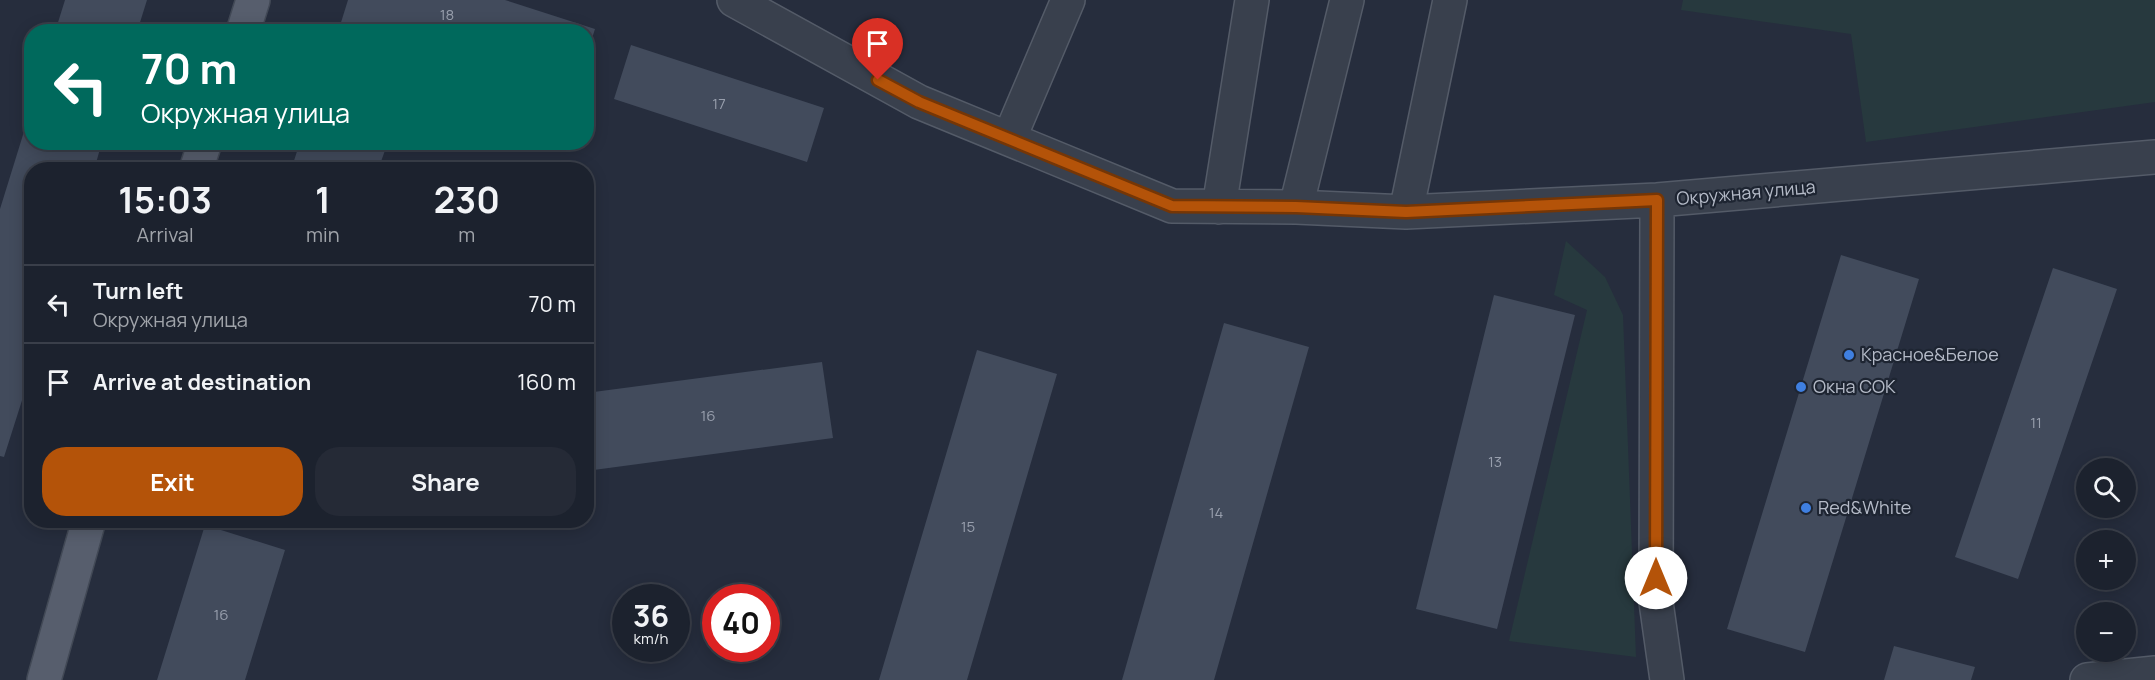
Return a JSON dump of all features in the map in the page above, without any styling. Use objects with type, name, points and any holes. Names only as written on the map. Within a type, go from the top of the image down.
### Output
[{"type":"main road","points":[[246,24],[253,0]]},
{"type":"main road","points":[[44,680],[87,528]]},
{"type":"street","name":"Окружная улица","points":[[734,0],[919,102],[1172,206],[1296,207],[1406,212],[1657,200],[2155,157]]},
{"type":"street","points":[[1009,139],[1068,0]]},
{"type":"street","points":[[1219,207],[1252,0]]},
{"type":"street","points":[[1296,207],[1347,0]]},
{"type":"street","points":[[1406,212],[1450,0]]},
{"type":"street","points":[[1657,200],[1656,602],[1667,680]]},
{"type":"street","points":[[2087,680],[2155,673]]},
{"type":"shaded area","points":[[1683,0],[2155,0],[2155,102],[1866,142],[1851,34],[1681,10]]},
{"type":"shaded area","points":[[1566,241],[1605,277],[1623,315],[1636,657],[1509,641],[1587,310],[1554,295]]},
{"type":"building","points":[[65,0],[147,0],[140,24],[58,24]]},
{"type":"building","points":[[348,0],[505,0],[579,24],[340,24]]},
{"type":"building","points":[[631,45],[824,108],[807,162],[614,99]]},
{"type":"building","points":[[24,132],[24,150],[100,150],[96,162],[24,162],[24,394],[4,457],[0,456],[0,209]]},
{"type":"building","points":[[297,150],[385,150],[381,162],[294,162]]},
{"type":"building","name":"Red&White","points":[[1841,255],[1919,279],[1805,652],[1727,629]]},
{"type":"building","points":[[2053,268],[2117,289],[2018,579],[1955,557]]},
{"type":"building","points":[[1494,295],[1575,315],[1497,629],[1416,609]]},
{"type":"building","points":[[1224,323],[1309,347],[1214,680],[1122,680]]},
{"type":"building","points":[[977,350],[1057,374],[967,680],[879,680]]},
{"type":"building","points":[[822,362],[833,438],[594,470],[594,392]]},
{"type":"building","points":[[204,528],[215,528],[285,550],[245,680],[157,680]]},
{"type":"building","points":[[1894,646],[1975,667],[1971,680],[1884,680]]},
{"type":"place","name":"Красное&Белое","points":[[1849,355]]},
{"type":"place","name":"Окна СОК","points":[[1801,387]]},
{"type":"place","name":"Red&White","points":[[1806,508]]},
{"type":"route","points":[[878,80],[919,102],[1172,206],[1296,207],[1406,212],[1657,200],[1656,578]]}]
